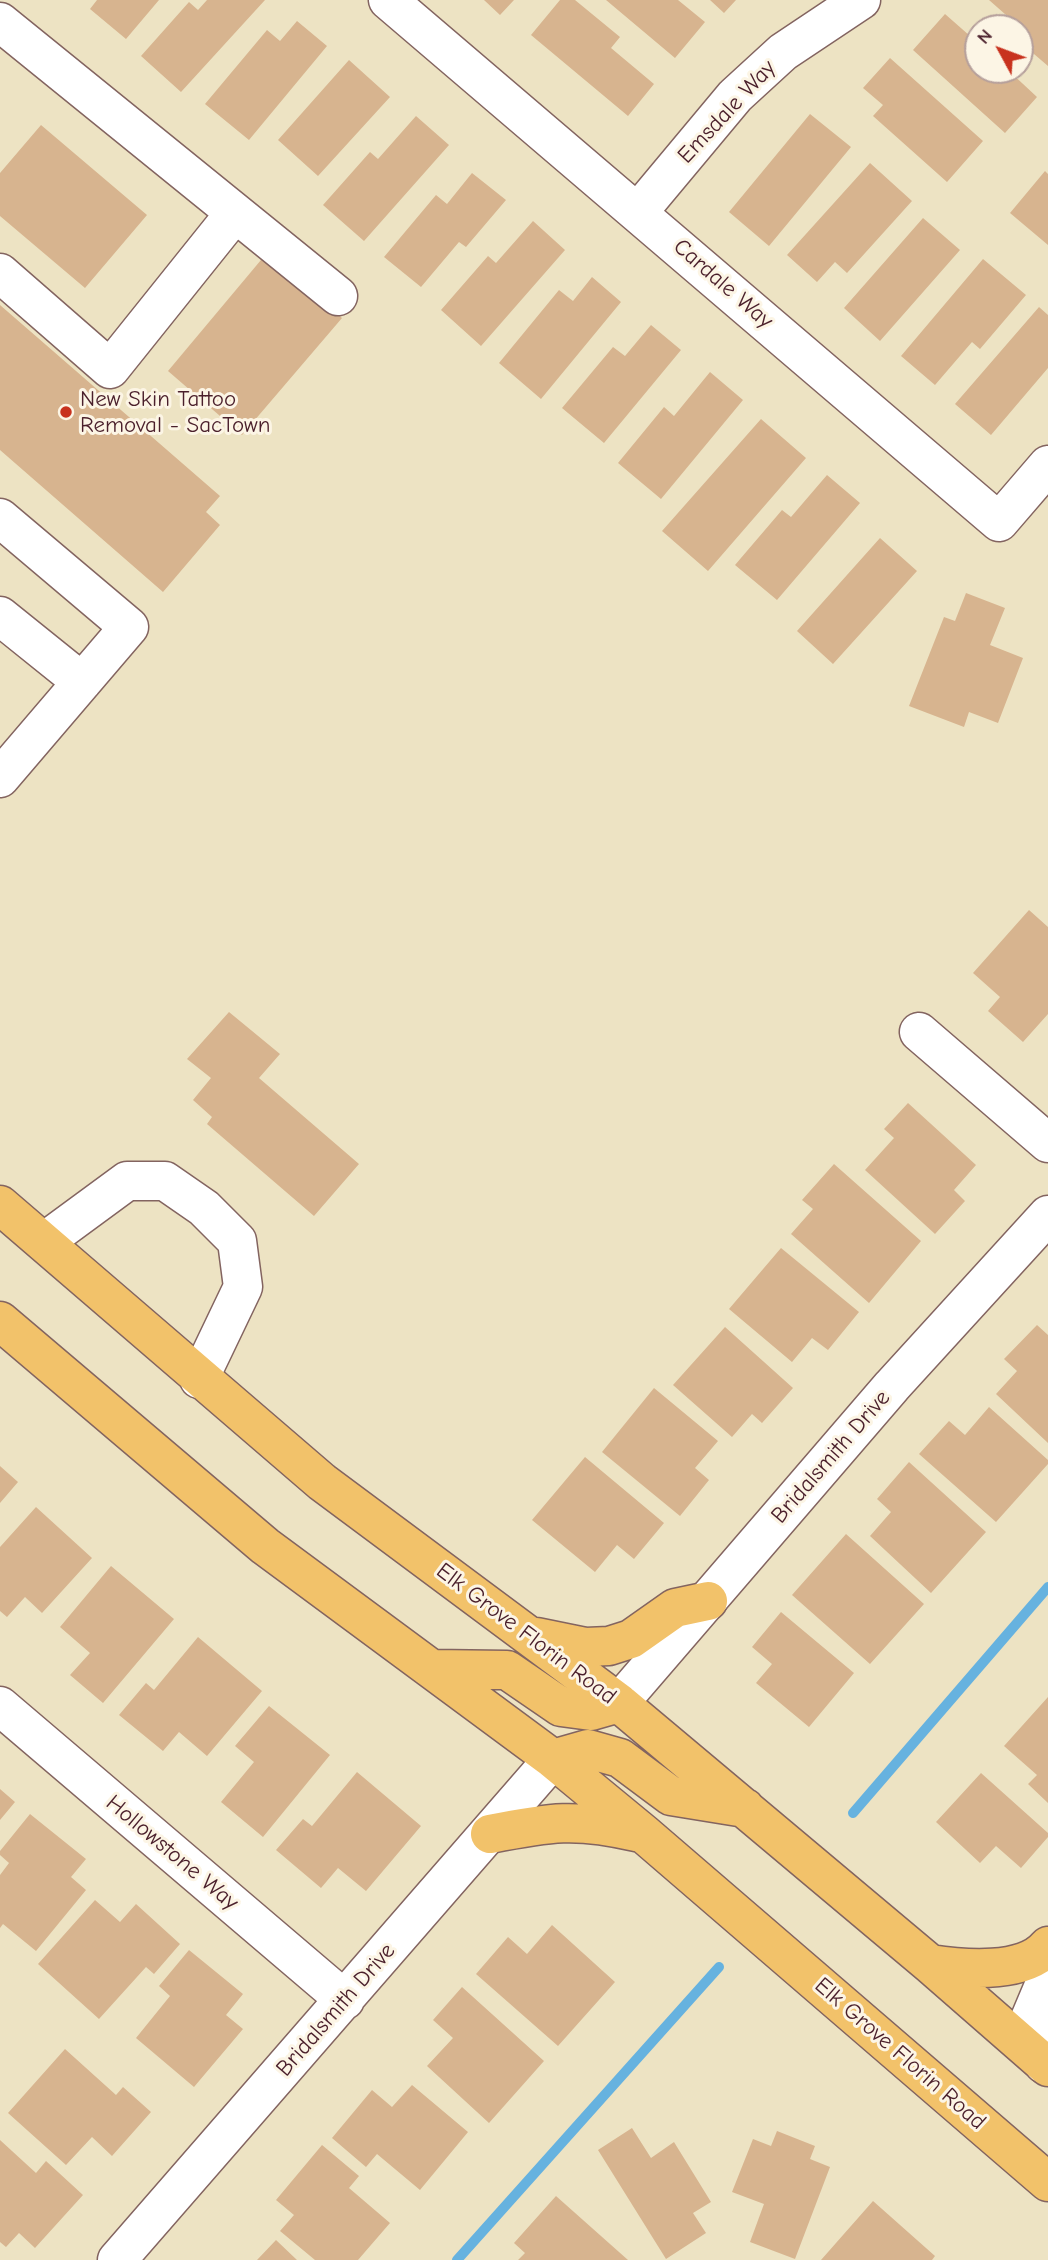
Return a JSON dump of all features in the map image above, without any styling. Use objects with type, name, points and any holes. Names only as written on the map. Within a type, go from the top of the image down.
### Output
[{"type":"main road","name":"Elk Grove Florin Road","points":[[0,1205],[199,1379],[322,1482],[619,1703],[930,1964],[1046,2066]]},
{"type":"main road","name":"Elk Grove Florin Road","points":[[0,1321],[265,1546],[553,1759],[644,1834],[1048,2182]]},
{"type":"main road","points":[[527,1635],[586,1647],[609,1646],[631,1639],[675,1608],[708,1601]]},
{"type":"main road","points":[[433,1669],[507,1670],[561,1707],[591,1711],[619,1703]]},
{"type":"main road","points":[[553,1759],[588,1749],[620,1758],[671,1797],[745,1808]]},
{"type":"main road","points":[[490,1835],[552,1823],[592,1822],[644,1834]]},
{"type":"main road","points":[[930,1964],[958,1968],[1003,1966],[1043,1952],[1048,1946]]},
{"type":"street","name":"Cardale Way","points":[[388,0],[639,211],[999,522],[1048,465]]},
{"type":"street","name":"Emsdale Way","points":[[639,211],[735,96],[783,52],[861,0]]},
{"type":"street","points":[[6,39],[235,213],[338,296]]},
{"type":"street","points":[[0,273],[110,369],[235,213]]},
{"type":"street","points":[[0,518],[129,627],[0,778]]},
{"type":"street","points":[[0,616],[82,682]]},
{"type":"street","points":[[919,1032],[1048,1143]]},
{"type":"street","points":[[44,1242],[127,1181],[165,1181],[204,1208],[237,1241],[243,1287],[199,1379]]},
{"type":"street","name":"Bridalsmith Drive","points":[[619,1703],[892,1386],[1048,1215]]},
{"type":"street","name":"Hollowstone Way","points":[[0,1706],[345,2000]]},
{"type":"street","name":"Bridalsmith Drive","points":[[117,2260],[490,1835],[553,1759]]},
{"type":"street","points":[[1046,2066],[1029,2021],[1048,1976]]},
{"type":"building","points":[[97,0],[159,0],[126,39],[90,9]]},
{"type":"building","points":[[207,0],[265,0],[181,92],[141,56],[189,2],[198,10]]},
{"type":"building","points":[[484,0],[514,0],[500,15]]},
{"type":"building","points":[[560,0],[575,0],[620,37],[611,48],[654,84],[628,116],[531,35]]},
{"type":"building","points":[[606,0],[678,0],[705,22],[675,58]]},
{"type":"building","points":[[710,0],[736,0],[724,13]]},
{"type":"building","points":[[989,0],[1048,0],[1048,66],[1034,54],[1034,14],[1005,14]]},
{"type":"building","points":[[945,14],[964,31],[964,84],[1023,84],[1037,97],[1005,133],[913,50]]},
{"type":"building","points":[[297,21],[327,46],[249,140],[205,104],[267,30],[280,41]]},
{"type":"building","points":[[890,58],[983,141],[947,182],[873,116],[883,105],[863,88]]},
{"type":"building","points":[[349,60],[390,97],[318,176],[278,140]]},
{"type":"building","points":[[810,114],[851,147],[769,246],[729,212]]},
{"type":"building","points":[[416,116],[449,145],[364,241],[323,205],[370,152],[378,159]]},
{"type":"building","points":[[41,125],[147,215],[85,288],[0,216],[0,173]]},
{"type":"building","points":[[870,163],[912,201],[847,273],[835,262],[817,282],[787,255]]},
{"type":"building","points":[[1045,171],[1048,174],[1048,245],[1010,213]]},
{"type":"building","points":[[472,173],[506,200],[466,247],[459,242],[421,287],[384,257],[436,195],[447,204]]},
{"type":"building","points":[[923,218],[960,250],[880,341],[844,308]]},
{"type":"building","points":[[533,221],[565,250],[481,346],[441,310],[488,256],[496,263]]},
{"type":"building","points":[[266,254],[342,318],[242,435],[168,371]]},
{"type":"building","points":[[983,259],[1026,295],[980,349],[972,342],[935,385],[901,356]]},
{"type":"building","points":[[592,277],[621,302],[541,399],[499,363],[559,290],[573,301]]},
{"type":"building","points":[[0,305],[220,496],[206,512],[220,525],[163,592],[0,450]]},
{"type":"building","points":[[1039,307],[1048,315],[1048,368],[991,435],[955,404]]},
{"type":"building","points":[[651,325],[681,350],[604,443],[562,408],[613,347],[625,356]]},
{"type":"building","points":[[710,372],[743,400],[661,499],[618,463],[664,407],[674,416]]},
{"type":"building","points":[[761,419],[806,458],[708,571],[662,531]]},
{"type":"building","points":[[827,475],[860,503],[777,600],[735,565],[782,510],[791,517]]},
{"type":"building","points":[[880,538],[917,571],[833,664],[797,631]]},
{"type":"building","points":[[966,593],[1005,608],[990,645],[1023,658],[998,723],[969,712],[964,727],[909,706],[944,617],[955,621]]},
{"type":"building","points":[[1029,910],[1048,927],[1048,1014],[1023,1042],[988,1011],[1000,997],[973,973]]},
{"type":"building","points":[[229,1012],[280,1054],[259,1078],[359,1164],[314,1216],[207,1124],[212,1117],[193,1100],[211,1078],[187,1059]]},
{"type":"building","points":[[908,1103],[976,1165],[954,1190],[965,1201],[935,1234],[865,1170],[894,1138],[884,1129]]},
{"type":"building","points":[[834,1164],[921,1241],[869,1303],[791,1234],[813,1209],[802,1200]]},
{"type":"building","points":[[781,1248],[859,1312],[828,1350],[812,1338],[792,1362],[729,1309]]},
{"type":"building","points":[[1037,1325],[1048,1335],[1048,1443],[996,1394],[1017,1371],[1004,1359]]},
{"type":"building","points":[[725,1327],[793,1388],[762,1423],[752,1414],[732,1437],[673,1385]]},
{"type":"building","points":[[654,1388],[718,1441],[695,1468],[709,1480],[680,1516],[602,1452]]},
{"type":"building","points":[[989,1407],[1048,1460],[1048,1464],[996,1522],[919,1454],[949,1421],[965,1435]]},
{"type":"building","points":[[585,1457],[664,1523],[634,1559],[617,1545],[595,1572],[532,1520]]},
{"type":"building","points":[[909,1462],[986,1532],[931,1593],[870,1536],[891,1512],[877,1499]]},
{"type":"building","points":[[0,1466],[18,1482],[0,1503]]},
{"type":"building","points":[[36,1507],[92,1558],[42,1613],[25,1597],[7,1617],[0,1611],[0,1547]]},
{"type":"building","points":[[846,1534],[924,1604],[870,1664],[792,1595]]},
{"type":"building","points":[[111,1566],[174,1619],[103,1703],[70,1675],[90,1653],[60,1627]]},
{"type":"building","points":[[781,1612],[854,1673],[809,1727],[756,1683],[772,1664],[752,1647]]},
{"type":"building","points":[[198,1637],[262,1691],[207,1756],[179,1732],[163,1751],[119,1715],[146,1683],[154,1690]]},
{"type":"building","points":[[1048,1697],[1048,1803],[1028,1784],[1037,1775],[1004,1746]]},
{"type":"building","points":[[269,1706],[330,1755],[263,1837],[221,1802],[254,1762],[235,1746]]},
{"type":"building","points":[[357,1772],[421,1826],[366,1891],[338,1868],[321,1888],[276,1850],[303,1819],[312,1826]]},
{"type":"building","points":[[981,1773],[1048,1833],[1048,1837],[1021,1868],[996,1846],[980,1863],[936,1822]]},
{"type":"building","points":[[0,1789],[15,1802],[0,1820]]},
{"type":"building","points":[[30,1814],[86,1859],[71,1877],[86,1890],[36,1951],[3,1924],[0,1928],[0,1875],[9,1863],[0,1855],[0,1851]]},
{"type":"building","points":[[95,1900],[120,1922],[136,1904],[180,1944],[154,1974],[146,1967],[99,2019],[38,1964]]},
{"type":"building","points":[[552,1925],[615,1982],[558,2046],[476,1974],[508,1937],[527,1954]]},
{"type":"building","points":[[189,1950],[243,1994],[226,2015],[243,2029],[194,2087],[136,2038],[170,1996],[159,1986]]},
{"type":"building","points":[[462,1987],[544,2061],[489,2123],[427,2066],[453,2038],[433,2020]]},
{"type":"building","points":[[65,2049],[116,2095],[123,2087],[151,2112],[112,2156],[92,2137],[66,2165],[8,2113]]},
{"type":"building","points":[[412,2085],[468,2132],[420,2190],[377,2154],[366,2167],[332,2138],[372,2090],[392,2107]]},
{"type":"building","points":[[632,2128],[651,2158],[674,2142],[711,2202],[693,2213],[706,2233],[666,2259],[598,2150]]},
{"type":"building","points":[[777,2131],[815,2146],[810,2159],[830,2167],[795,2259],[750,2242],[764,2204],[732,2192],[753,2139],[771,2146]]},
{"type":"building","points":[[0,2140],[36,2173],[46,2161],[83,2195],[35,2248],[19,2233],[6,2247],[0,2242]]},
{"type":"building","points":[[322,2145],[359,2176],[349,2188],[390,2223],[358,2260],[315,2260],[280,2231],[294,2215],[276,2200]]},
{"type":"building","points":[[556,2196],[628,2260],[518,2260],[525,2253],[514,2243]]},
{"type":"building","points":[[873,2201],[935,2256],[932,2260],[821,2260]]},
{"type":"building","points":[[276,2240],[297,2260],[257,2260]]},
{"type":"waterway","points":[[853,1813],[1048,1587]]},
{"type":"waterway","points":[[457,2260],[719,1967]]},
{"type":"place","name":"New Skin Tattoo Removal - SacTown","points":[[66,412]]}]
